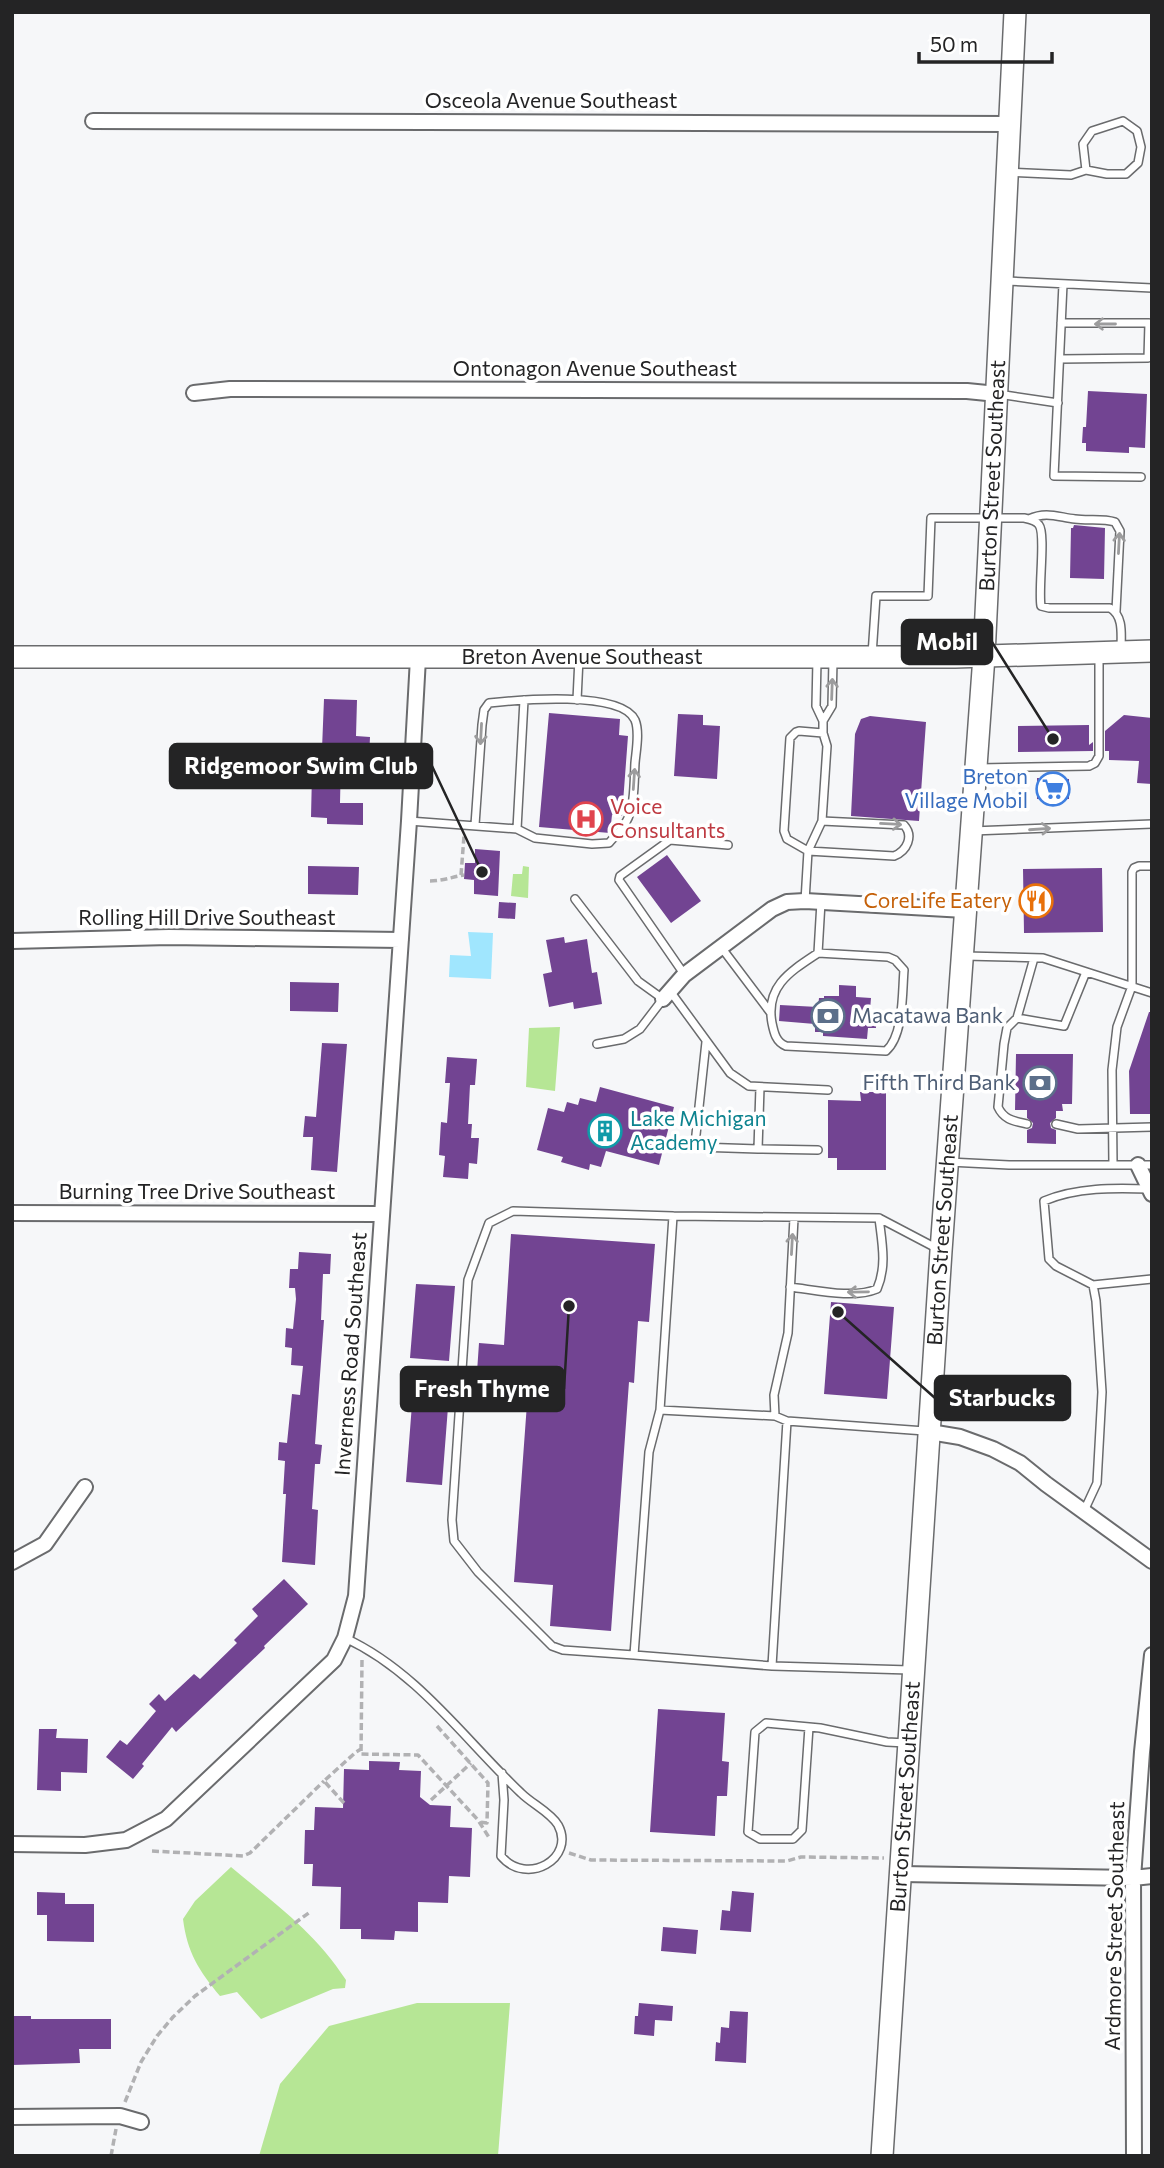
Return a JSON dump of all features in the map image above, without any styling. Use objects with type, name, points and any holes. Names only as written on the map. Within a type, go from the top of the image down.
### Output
[{"type":"main road","name":"Burton Street Southeast","points":[[882,2156],[941,1251],[984,656],[1015,12]]},
{"type":"main road","name":"Breton Avenue Southeast","points":[[12,657],[984,656],[1152,651]]},
{"type":"street","name":"Osceola Avenue Southeast","points":[[93,121],[1010,124]]},
{"type":"street","name":"Ontonagon Avenue Southeast","points":[[194,393],[230,388],[967,391],[997,394]]},
{"type":"street","name":"Inverness Road Southeast","points":[[12,1844],[85,1844],[126,1840],[166,1819],[334,1660],[345,1638],[356,1596],[418,658]]},
{"type":"street","points":[[666,995],[684,975],[772,909],[788,902],[965,910]]},
{"type":"street","name":"Rolling Hill Drive Southeast","points":[[12,941],[169,937],[401,940]]},
{"type":"street","points":[[1145,1165],[1150,1192]]},
{"type":"street","name":"Burning Tree Drive Southeast","points":[[12,1213],[382,1214]]},
{"type":"street","points":[[930,1432],[960,1437],[993,1449],[1020,1463],[1152,1561]]},
{"type":"street","points":[[12,1562],[45,1544],[85,1487]]},
{"type":"street","name":"Ardmore Street Southeast","points":[[1134,2156],[1133,1878],[1152,1655]]},
{"type":"street","points":[[902,1874],[1133,1878],[1152,1876]]},
{"type":"street","points":[[12,2117],[120,2116],[141,2122]]},
{"type":"lane","points":[[1007,172],[1071,175],[1086,170],[1126,174],[1139,163],[1141,148],[1137,131],[1123,121],[1092,131],[1083,144],[1086,170]]},
{"type":"lane","points":[[1002,281],[1152,288]]},
{"type":"lane","points":[[1063,284],[1054,476],[1141,477]]},
{"type":"lane","points":[[1059,359],[1148,358],[1149,323],[1061,323]]},
{"type":"lane","points":[[997,394],[1058,403]]},
{"type":"lane","points":[[872,656],[876,596],[928,596],[931,519],[1029,519],[1047,514],[1115,522],[1120,531],[1116,611],[1121,625],[1121,652]]},
{"type":"lane","points":[[1029,519],[1040,525],[1042,533],[1041,606],[1110,608],[1116,611]]},
{"type":"lane","points":[[975,768],[1089,766],[1095,763],[1099,756],[1099,653]]},
{"type":"lane","points":[[577,700],[580,656]]},
{"type":"lane","points":[[823,721],[832,706],[825,656]]},
{"type":"lane","points":[[805,901],[808,851],[822,821],[827,746],[823,721],[816,706],[825,656]]},
{"type":"lane","points":[[409,821],[517,829],[535,838],[592,844],[609,843],[628,821],[634,782],[637,733],[635,719],[626,711],[610,704],[577,700],[542,698],[489,703],[484,710],[482,725],[475,825]]},
{"type":"lane","points":[[517,829],[524,700]]},
{"type":"lane","points":[[822,821],[904,825],[909,831],[909,841],[903,851],[894,856],[808,851],[787,839],[784,831],[790,738],[799,731],[823,733]]},
{"type":"lane","points":[[972,831],[1152,824]]},
{"type":"lane","points":[[684,975],[620,880],[620,876],[670,840],[728,845]]},
{"type":"lane","points":[[1113,1165],[1112,1070],[1117,1027],[1132,986],[1132,872],[1139,866],[1152,866]]},
{"type":"lane","points":[[575,899],[638,981],[666,995],[730,1073],[749,1086],[828,1090]]},
{"type":"lane","points":[[818,953],[821,902]]},
{"type":"lane","points":[[721,947],[770,1012]]},
{"type":"lane","points":[[818,953],[888,957],[904,970],[898,1035],[893,1046],[886,1051],[786,1046],[777,1040],[770,1012],[776,989],[784,977],[818,953]]},
{"type":"lane","points":[[962,956],[1043,958],[1152,993]]},
{"type":"lane","points":[[1027,1124],[1011,1121],[1002,1115],[998,1107],[1007,1028],[1017,1018],[1034,958]]},
{"type":"lane","points":[[1017,1018],[1064,1026],[1086,972]]},
{"type":"lane","points":[[597,1044],[624,1039],[640,1030],[666,995]]},
{"type":"lane","points":[[706,1041],[695,1144],[698,1147],[818,1150]]},
{"type":"lane","points":[[758,1149],[760,1087]]},
{"type":"lane","points":[[1056,1124],[1078,1129],[1152,1127]]},
{"type":"lane","points":[[949,1162],[1145,1165]]},
{"type":"lane","points":[[1150,1192],[1082,1190],[1061,1193],[1044,1201],[1049,1259],[1056,1266],[1093,1285],[1152,1279]]},
{"type":"lane","points":[[915,1670],[772,1666],[563,1650],[552,1646],[478,1572],[454,1541],[452,1520],[468,1280],[489,1223],[513,1211],[878,1218],[941,1251]]},
{"type":"lane","points":[[634,1655],[649,1452],[660,1410],[673,1216]]},
{"type":"lane","points":[[775,1416],[774,1395],[788,1334],[794,1218]]},
{"type":"lane","points":[[790,1287],[856,1294],[877,1289],[884,1275],[878,1218]]},
{"type":"lane","points":[[1084,1511],[1097,1483],[1102,1392],[1093,1285]]},
{"type":"lane","points":[[660,1410],[775,1416],[787,1421],[930,1432]]},
{"type":"lane","points":[[772,1666],[787,1421]]},
{"type":"lane","points":[[345,1638],[367,1648],[411,1681],[523,1794],[558,1825],[561,1836],[560,1850],[550,1862],[539,1868],[524,1870],[509,1866],[501,1856],[504,1800],[502,1773]]},
{"type":"lane","points":[[809,1727],[802,1830],[793,1839],[760,1839],[748,1832],[755,1732],[766,1723],[809,1727],[887,1742],[910,1743]]},
{"type":"path","points":[[430,881],[463,875],[464,834]]},
{"type":"path","points":[[371,1663],[362,1656],[361,1754],[418,1755],[479,1822],[501,1856]]},
{"type":"path","points":[[436,1726],[488,1783],[488,1823],[479,1822]]},
{"type":"path","points":[[152,1851],[243,1856],[250,1853],[361,1749]]},
{"type":"path","points":[[431,1800],[471,1763]]},
{"type":"path","points":[[324,1781],[344,1803]]},
{"type":"path","points":[[560,1850],[591,1860],[787,1861],[801,1857],[884,1858]]},
{"type":"path","points":[[111,2156],[120,2116],[141,2062],[157,2036],[195,1996],[310,1912]]},
{"type":"green space","points":[[523,866],[529,867],[528,898],[511,896],[513,874],[522,874]]},
{"type":"green space","points":[[560,1027],[555,1091],[526,1087],[529,1028]]},
{"type":"green space","points":[[231,1867],[307,1932],[346,1980],[345,1988],[333,1989],[261,2019],[237,1992],[220,1996],[195,1960],[183,1919],[195,1901]]},
{"type":"green space","points":[[417,2003],[510,2003],[498,2156],[259,2156],[280,2084],[329,2026]]},
{"type":"water","points":[[468,932],[493,933],[491,979],[449,977],[450,955],[471,956]]},
{"type":"building","points":[[1088,391],[1147,394],[1145,448],[1129,447],[1129,453],[1086,451],[1086,443],[1082,443],[1083,427],[1086,427]]},
{"type":"building","points":[[1074,525],[1105,528],[1104,579],[1070,578],[1071,528]]},
{"type":"building","points":[[324,699],[357,700],[356,736],[370,737],[369,759],[341,758],[340,803],[363,803],[363,825],[327,824],[327,818],[311,817],[312,773],[321,774]]},
{"type":"building","points":[[549,713],[620,719],[619,735],[628,736],[622,816],[612,815],[610,833],[539,827]]},
{"type":"building","points":[[678,714],[703,715],[703,725],[720,726],[717,779],[674,776]]},
{"type":"building","points":[[1124,715],[1152,718],[1152,784],[1137,783],[1139,761],[1109,760],[1109,751],[1105,751],[1105,731]]},
{"type":"building","points":[[870,716],[926,722],[919,821],[851,816],[855,734],[861,719]]},
{"type":"building","points":[[1089,725],[1089,745],[1093,742],[1093,751],[1018,752],[1018,726]]},
{"type":"building","name":"Breton Village Mobil","points":[[1037,778],[1069,779],[1069,799],[1037,799]]},
{"type":"building","points":[[475,849],[500,851],[498,896],[474,894],[474,880],[464,879],[465,863],[475,863]]},
{"type":"building","points":[[667,855],[701,901],[671,923],[637,877]]},
{"type":"building","points":[[308,866],[359,867],[358,895],[308,894]]},
{"type":"building","points":[[1102,868],[1103,932],[1024,933],[1023,869]]},
{"type":"building","points":[[499,902],[516,903],[515,919],[498,918]]},
{"type":"building","points":[[564,937],[565,943],[587,939],[592,973],[597,972],[602,1004],[574,1009],[573,1002],[549,1007],[543,974],[552,972],[546,940]]},
{"type":"building","points":[[290,982],[339,983],[338,1012],[290,1011]]},
{"type":"building","name":"Macatawa Bank","points":[[839,985],[856,986],[856,997],[871,998],[870,1010],[877,1010],[876,1028],[868,1028],[867,1039],[823,1036],[823,1032],[815,1032],[815,1024],[779,1021],[780,1005],[818,1007],[819,998],[839,996]]},
{"type":"building","points":[[1149,1012],[1152,1012],[1152,1114],[1130,1114],[1129,1071]]},
{"type":"building","points":[[322,1043],[347,1044],[337,1172],[311,1170],[313,1137],[303,1137],[305,1116],[316,1117]]},
{"type":"building","points":[[1016,1054],[1073,1054],[1072,1104],[1062,1104],[1063,1111],[1056,1111],[1056,1118],[1050,1123],[1051,1128],[1056,1130],[1056,1144],[1027,1143],[1027,1130],[1032,1128],[1033,1123],[1027,1118],[1027,1110],[1015,1110]]},
{"type":"building","points":[[447,1057],[477,1059],[475,1085],[470,1085],[468,1124],[472,1124],[471,1138],[479,1138],[477,1164],[469,1163],[468,1179],[443,1177],[445,1156],[439,1155],[441,1122],[447,1123],[450,1083],[445,1083]]},
{"type":"building","name":"Lake Michigan Academy","points":[[600,1087],[674,1107],[659,1165],[606,1151],[601,1167],[590,1164],[589,1170],[561,1162],[563,1157],[537,1150],[548,1108],[564,1112],[567,1102],[578,1105],[580,1098],[596,1102]]},
{"type":"building","points":[[860,1092],[886,1092],[886,1170],[837,1170],[837,1158],[828,1158],[828,1100],[861,1101]]},
{"type":"building","points":[[511,1234],[655,1244],[649,1322],[638,1321],[634,1383],[629,1382],[611,1631],[550,1626],[553,1585],[514,1582],[529,1376],[477,1372],[479,1343],[504,1345]]},
{"type":"building","points":[[299,1252],[331,1254],[330,1274],[323,1274],[321,1320],[324,1320],[315,1444],[322,1445],[320,1464],[315,1464],[312,1509],[318,1510],[315,1565],[282,1562],[286,1494],[283,1494],[285,1461],[278,1460],[279,1442],[287,1443],[292,1394],[300,1395],[303,1366],[291,1365],[292,1348],[285,1347],[286,1328],[293,1329],[296,1299],[295,1288],[289,1288],[290,1269],[298,1269]]},
{"type":"building","points":[[416,1284],[455,1286],[449,1361],[410,1358]]},
{"type":"building","points":[[831,1302],[894,1307],[887,1399],[824,1394]]},
{"type":"building","points":[[413,1391],[449,1394],[442,1485],[406,1482]]},
{"type":"building","points":[[284,1579],[308,1604],[264,1646],[265,1648],[176,1732],[172,1727],[133,1779],[106,1757],[120,1740],[127,1745],[156,1711],[149,1704],[159,1694],[165,1701],[194,1674],[200,1679],[237,1643],[234,1640],[258,1616],[252,1609]]},
{"type":"building","points":[[658,1709],[725,1713],[722,1761],[729,1762],[727,1796],[717,1796],[715,1836],[650,1832]]},
{"type":"building","points":[[39,1729],[57,1729],[56,1738],[88,1739],[87,1773],[61,1772],[61,1791],[37,1790]]},
{"type":"building","points":[[369,1761],[400,1762],[399,1770],[421,1771],[420,1797],[430,1805],[451,1806],[450,1827],[472,1828],[470,1877],[449,1876],[448,1903],[418,1902],[418,1932],[395,1931],[394,1940],[361,1939],[361,1929],[340,1929],[341,1887],[312,1886],[313,1864],[304,1864],[305,1830],[314,1830],[315,1807],[343,1808],[344,1769],[369,1770]]},
{"type":"building","points":[[732,1891],[754,1893],[751,1932],[720,1930],[722,1910],[730,1911]]},
{"type":"building","points":[[37,1892],[65,1893],[65,1904],[94,1904],[94,1942],[47,1941],[47,1915],[37,1915]]},
{"type":"building","points":[[663,1927],[698,1930],[696,1954],[661,1951]]},
{"type":"building","points":[[639,2003],[673,2006],[672,2021],[655,2020],[654,2036],[634,2034]]},
{"type":"building","points":[[730,2011],[748,2012],[746,2063],[715,2061],[716,2042],[720,2043],[721,2027],[729,2028]]},
{"type":"building","points":[[12,2016],[31,2016],[31,2019],[111,2019],[111,2049],[79,2049],[80,2063],[12,2065]]},
{"type":"place","name":"Mobil","points":[[1053,739]]},
{"type":"place","name":"Breton Village Mobil","points":[[1053,789]]},
{"type":"place","name":"Voice Consultants","points":[[586,819]]},
{"type":"place","name":"Ridgemoor Swim Club","points":[[482,872]]},
{"type":"place","name":"CoreLife Eatery","points":[[1036,901]]},
{"type":"place","name":"Macatawa Bank","points":[[828,1016]]},
{"type":"place","name":"Fifth Third Bank","points":[[1040,1083]]},
{"type":"place","name":"Lake Michigan Academy","points":[[605,1131]]},
{"type":"place","name":"Fresh Thyme","points":[[569,1306]]},
{"type":"place","name":"Starbucks","points":[[838,1312]]}]
